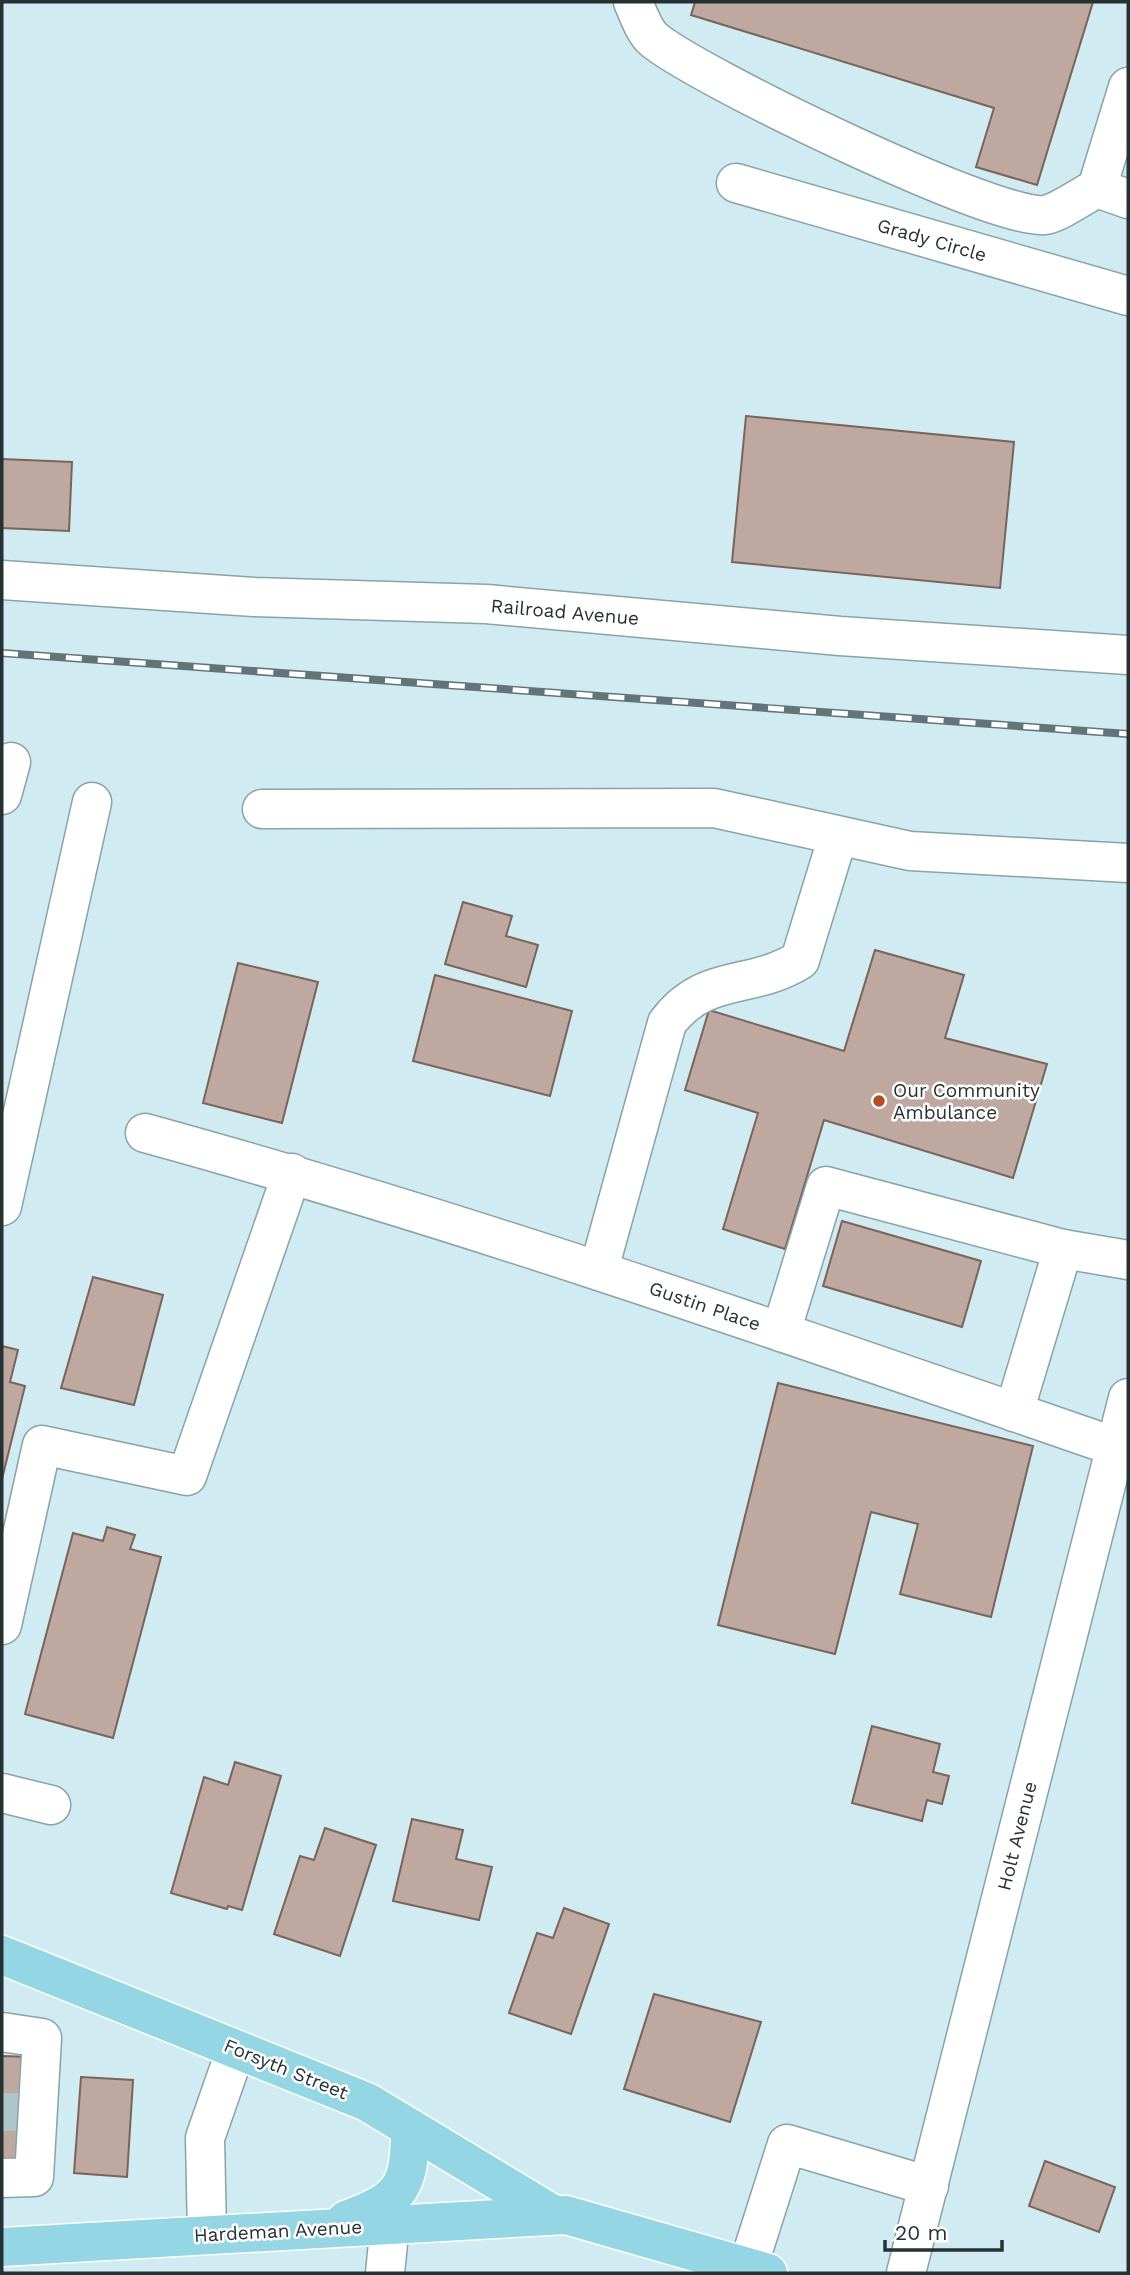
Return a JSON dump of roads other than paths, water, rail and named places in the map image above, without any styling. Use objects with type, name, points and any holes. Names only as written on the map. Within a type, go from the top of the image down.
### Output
[{"type":"main road","name":"Forsyth Street","points":[[2,1955],[367,2102],[554,2215]]},
{"type":"main road","points":[[327,2227],[378,2208],[398,2193],[410,2160],[410,2128]]},
{"type":"main road","points":[[554,2215],[566,2215],[754,2271]]},
{"type":"main road","name":"Hardeman Avenue","points":[[2,2247],[554,2215]]},
{"type":"street","points":[[633,2],[651,38],[700,68],[813,127],[982,202],[1044,215],[1113,193],[1128,87]]},
{"type":"street","name":"Grady Circle","points":[[736,183],[1128,296]]},
{"type":"street","name":"Railroad Avenue","points":[[2,580],[254,597],[486,604],[841,636],[1128,655]]},
{"type":"street","points":[[2,1206],[92,802]]},
{"type":"street","points":[[262,809],[714,808],[910,851],[1128,863]]},
{"type":"street","points":[[599,1269],[667,1023],[682,1003],[704,990],[780,973],[800,960],[838,836]]},
{"type":"street","name":"Gustin Place","points":[[145,1133],[292,1173],[599,1269],[1116,1447]]},
{"type":"street","points":[[2,1625],[42,1445],[187,1476],[292,1173]]},
{"type":"street","points":[[781,1332],[827,1186],[1063,1249],[1128,1260]]},
{"type":"street","points":[[1014,1412],[1063,1249]]},
{"type":"street","name":"Holt Avenue","points":[[906,2273],[1128,1398]]},
{"type":"street","points":[[2,1793],[51,1805]]},
{"type":"street","points":[[2,2032],[42,2038],[34,2112],[34,2177],[2,2178]]},
{"type":"street","points":[[207,2235],[205,2138],[236,2049]]},
{"type":"street","points":[[754,2271],[787,2144],[929,2186]]},
{"type":"street","points":[[385,2273],[390,2224]]},
{"type":"tunnel","points":[[2,2112],[29,2112]]},
{"type":"railway","points":[[2,653],[1128,734]]},
{"type":"place","name":"Our Community Ambulance","points":[[879,1101]]}]
